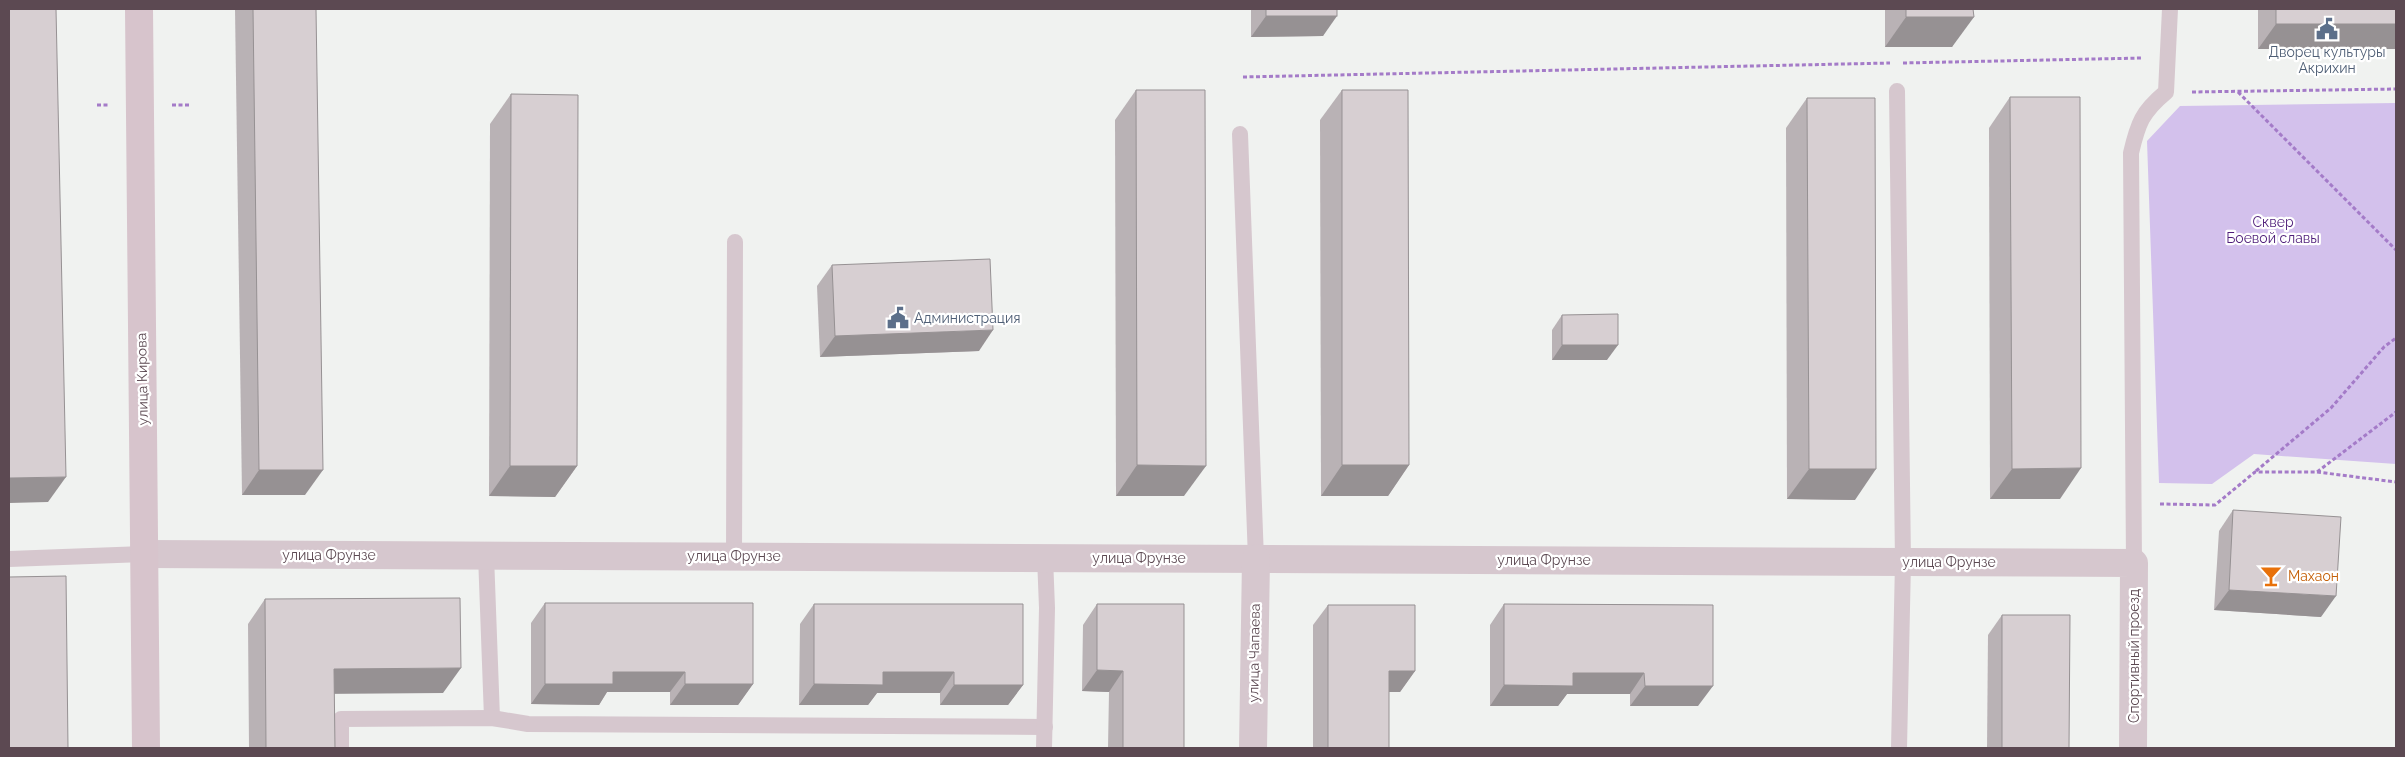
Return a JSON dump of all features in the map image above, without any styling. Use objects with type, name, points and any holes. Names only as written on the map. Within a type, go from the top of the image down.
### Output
[{"type":"street","name":"улица Кирова","points":[[139,9],[146,748]]},
{"type":"street","name":"улица Фрунзе","points":[[144,554],[2134,563]]},
{"type":"street","name":"улица Чапаева","points":[[1253,748],[1256,559]]},
{"type":"street","name":"Спортивный проезд","points":[[2133,748],[2134,563]]},
{"type":"lane","points":[[2134,563],[2131,153],[2136,130],[2148,107],[2166,92],[2170,9]]},
{"type":"lane","points":[[1897,91],[1903,562],[1899,748]]},
{"type":"lane","points":[[1240,134],[1256,559]]},
{"type":"lane","points":[[734,556],[735,242]]},
{"type":"lane","points":[[9,558],[144,554]]},
{"type":"lane","points":[[486,555],[492,718]]},
{"type":"lane","points":[[1044,748],[1047,608],[1045,558]]},
{"type":"lane","points":[[342,748],[341,719],[492,718],[528,724],[1045,727]]},
{"type":"path","points":[[1243,77],[2168,57]]},
{"type":"path","points":[[2166,92],[2396,89]]},
{"type":"path","points":[[2237,91],[2396,250]]},
{"type":"path","points":[[2134,504],[2215,505],[2331,408],[2384,347],[2396,338]]},
{"type":"path","points":[[2317,472],[2396,412]]},
{"type":"path","points":[[2255,472],[2317,472],[2396,482]]},
{"type":"green space","name":"Сквер Боевой славы","points":[[2396,103],[2396,464],[2254,454],[2212,484],[2159,483],[2147,141],[2180,106]]},
{"type":"building","points":[[9,9],[56,9],[66,477],[9,478]]},
{"type":"building","points":[[253,9],[316,9],[323,470],[259,470]]},
{"type":"building","points":[[1266,9],[1337,9],[1337,16],[1266,16]]},
{"type":"building","points":[[1906,9],[1973,9],[1974,17],[1906,17]]},
{"type":"building","points":[[2276,9],[2396,9],[2396,24],[2276,24]]},
{"type":"building","points":[[1136,90],[1205,90],[1206,466],[1137,465]]},
{"type":"building","points":[[1342,90],[1408,90],[1409,465],[1342,465]]},
{"type":"building","points":[[511,94],[578,95],[577,466],[510,466]]},
{"type":"building","points":[[2010,97],[2080,97],[2081,468],[2012,469]]},
{"type":"building","points":[[1807,98],[1875,98],[1876,469],[1809,469]]},
{"type":"building","name":"Администрация","points":[[990,259],[993,330],[835,336],[832,265]]},
{"type":"building","points":[[1618,314],[1618,345],[1562,345],[1562,315]]},
{"type":"building","points":[[2233,510],[2341,517],[2336,596],[2229,590]]},
{"type":"building","points":[[66,576],[68,748],[9,748],[9,577]]},
{"type":"building","points":[[460,598],[461,668],[334,669],[335,748],[266,748],[265,599]]},
{"type":"building","points":[[545,603],[753,603],[753,684],[685,684],[685,672],[613,672],[613,684],[545,684]]},
{"type":"building","points":[[814,604],[1023,604],[1023,685],[954,685],[954,672],[883,672],[883,685],[814,684]]},
{"type":"building","points":[[1097,604],[1184,604],[1184,748],[1123,748],[1123,671],[1097,670]]},
{"type":"building","points":[[1504,604],[1713,605],[1713,686],[1645,686],[1644,673],[1573,673],[1573,686],[1504,685]]},
{"type":"building","points":[[1328,605],[1415,605],[1415,671],[1389,671],[1389,748],[1328,748]]},
{"type":"building","points":[[2002,615],[2070,615],[2069,748],[2002,748]]},
{"type":"place","name":"Дворец культуры Акрихин","points":[[2327,29]]},
{"type":"place","name":"Администрация","points":[[898,318]]},
{"type":"place","name":"Махаон","points":[[2271,576]]}]
